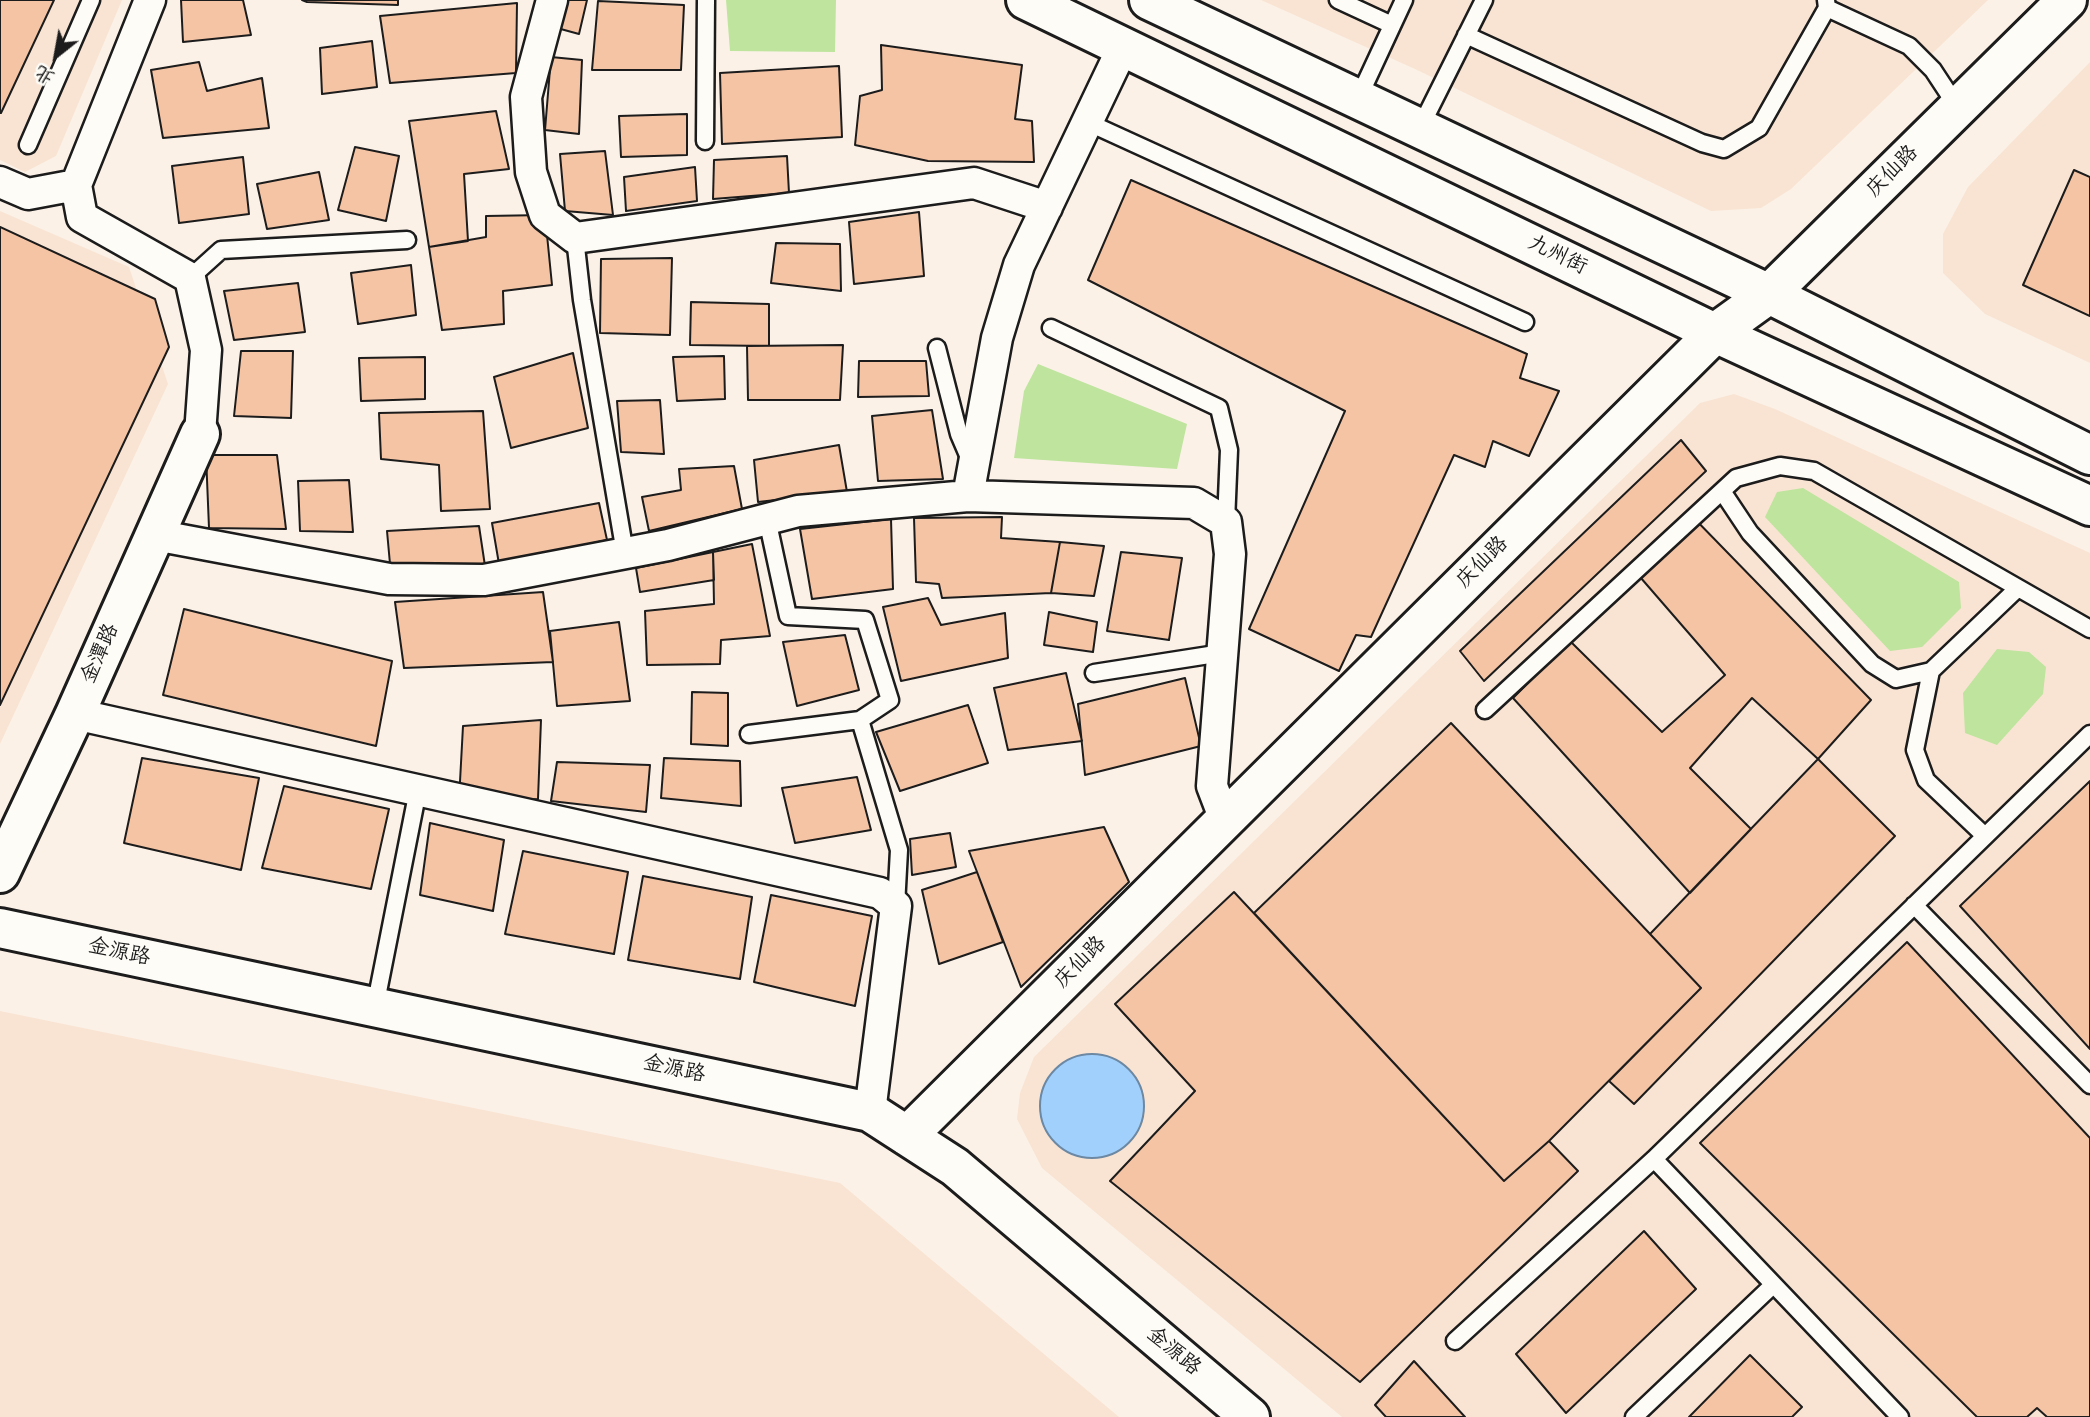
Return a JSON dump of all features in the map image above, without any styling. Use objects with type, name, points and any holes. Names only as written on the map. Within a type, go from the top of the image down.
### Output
[{"type":"street","points":[[150,0],[76,185],[82,217],[190,278],[206,350],[200,434]]},
{"type":"street","points":[[552,0],[526,97],[531,172],[545,215],[575,238],[974,183],[1047,207]]},
{"type":"street","name":"九州街","points":[[1026,0],[1715,332],[2090,506]]},
{"type":"street","points":[[1149,0],[1769,294],[2090,456]]},
{"type":"street","name":"庆仙路","points":[[907,1136],[1715,332],[1769,294],[2067,0]]},
{"type":"street","points":[[971,482],[997,338],[1019,265],[1123,47]]},
{"type":"street","points":[[0,182],[28,194],[76,185]]},
{"type":"street","name":"金潭路","points":[[0,873],[75,714],[200,434]]},
{"type":"street","points":[[155,535],[388,579],[484,580],[668,545],[798,511],[971,482],[1194,503],[1226,522],[1230,555],[1212,786],[1225,820]]},
{"type":"street","points":[[75,714],[880,893],[896,906],[870,1112]]},
{"type":"street","name":"金源路","points":[[0,928],[870,1112],[955,1167],[1250,1417]]},
{"type":"lane","points":[[28,145],[91,0]]},
{"type":"lane","points":[[705,142],[706,0]]},
{"type":"lane","points":[[1338,0],[1392,25]]},
{"type":"lane","points":[[1358,99],[1404,0]]},
{"type":"lane","points":[[1420,128],[1484,0]]},
{"type":"lane","points":[[1466,35],[1702,144],[1724,149],[1759,128],[1827,4],[1909,46],[1933,70],[1958,108]]},
{"type":"lane","points":[[1087,122],[1525,322]]},
{"type":"lane","points":[[575,238],[582,300],[625,554]]},
{"type":"lane","points":[[190,278],[221,250],[407,240]]},
{"type":"lane","points":[[1051,328],[1219,408],[1230,450],[1226,522]]},
{"type":"lane","points":[[937,348],[971,482]]},
{"type":"lane","points":[[1485,710],[1736,478],[1780,466],[1814,471],[2090,629]]},
{"type":"lane","points":[[1722,491],[1750,533],[1872,664],[1896,678],[1931,671],[2018,588]]},
{"type":"lane","points":[[749,734],[860,720],[890,700],[865,620],[788,616],[767,519]]},
{"type":"lane","points":[[1094,673],[1223,653]]},
{"type":"lane","points":[[1931,671],[1915,750],[1926,780],[1985,836]]},
{"type":"lane","points":[[860,720],[899,850],[896,906]]},
{"type":"lane","points":[[1455,1341],[1654,1159],[2090,734]]},
{"type":"lane","points":[[375,1007],[418,790]]},
{"type":"lane","points":[[1914,905],[2090,1085]]},
{"type":"lane","points":[[1654,1159],[1900,1417]]},
{"type":"lane","points":[[1634,1417],[1773,1285]]},
{"type":"shaded area","points":[[0,0],[122,0],[56,156],[25,172],[0,160]]},
{"type":"shaded area","points":[[1261,0],[1988,0],[1791,189],[1761,208],[1711,211],[1415,69]]},
{"type":"shaded area","points":[[2090,62],[2090,363],[1985,314],[1943,273],[1943,234],[1968,187]]},
{"type":"shaded area","points":[[0,211],[129,267],[168,384],[0,744]]},
{"type":"shaded area","points":[[1734,394],[1775,409],[2090,553],[2090,1417],[1342,1417],[1042,1168],[1017,1119],[1020,1093],[1034,1057],[1700,403]]},
{"type":"shaded area","points":[[0,1011],[840,1183],[1119,1417],[0,1417]]},
{"type":"green space","points":[[726,0],[836,0],[835,52],[730,51]]},
{"type":"green space","points":[[1038,364],[1187,424],[1177,469],[1014,458],[1024,391]]},
{"type":"green space","points":[[1803,488],[1959,582],[1961,608],[1922,647],[1890,651],[1765,517],[1777,492]]},
{"type":"green space","points":[[1997,649],[2029,652],[2046,667],[2043,694],[1997,745],[1965,733],[1963,693]]},
{"type":"water","points":[[1092,1054],[1112,1058],[1129,1069],[1140,1086],[1144,1106],[1140,1126],[1129,1143],[1112,1154],[1092,1158],[1072,1154],[1055,1143],[1044,1126],[1040,1106],[1044,1086],[1055,1069],[1072,1058]]},
{"type":"building","points":[[0,0],[54,0],[1,113],[0,113]]},
{"type":"building","points":[[181,0],[243,0],[251,35],[183,42]]},
{"type":"building","points":[[302,0],[398,0],[398,5],[307,2]]},
{"type":"building","points":[[566,0],[587,0],[579,34],[557,28]]},
{"type":"building","points":[[598,1],[684,5],[681,70],[592,70]]},
{"type":"building","points":[[517,3],[516,73],[390,83],[380,16]]},
{"type":"building","points":[[372,41],[377,87],[322,94],[320,48]]},
{"type":"building","points":[[881,45],[1022,65],[1015,119],[1032,121],[1034,162],[928,161],[855,145],[860,96],[882,90]]},
{"type":"building","points":[[551,57],[582,60],[579,134],[545,130]]},
{"type":"building","points":[[199,62],[207,91],[262,78],[269,128],[163,138],[151,70]]},
{"type":"building","points":[[839,66],[842,137],[722,144],[720,73]]},
{"type":"building","points":[[496,111],[509,169],[464,174],[468,241],[429,247],[409,121]]},
{"type":"building","points":[[687,114],[687,155],[621,157],[619,116]]},
{"type":"building","points":[[355,147],[399,156],[386,221],[338,210]]},
{"type":"building","points":[[605,151],[613,215],[565,211],[560,154]]},
{"type":"building","points":[[787,156],[789,193],[713,199],[714,160]]},
{"type":"building","points":[[243,157],[249,214],[179,223],[172,166]]},
{"type":"building","points":[[695,167],[697,201],[626,211],[624,177]]},
{"type":"building","points":[[2074,170],[2090,177],[2090,316],[2023,285]]},
{"type":"building","points":[[319,172],[329,220],[267,229],[257,184]]},
{"type":"building","points":[[1131,180],[1527,354],[1520,378],[1559,391],[1529,456],[1493,441],[1485,467],[1454,455],[1371,637],[1356,635],[1339,671],[1249,629],[1345,411],[1088,280]]},
{"type":"building","points":[[919,212],[924,276],[854,284],[849,222]]},
{"type":"building","points":[[545,215],[552,285],[503,291],[504,324],[442,330],[429,247],[486,237],[486,216]]},
{"type":"building","points":[[0,227],[155,299],[169,347],[0,705]]},
{"type":"building","points":[[776,243],[840,244],[841,291],[771,283]]},
{"type":"building","points":[[672,258],[670,335],[600,333],[601,259]]},
{"type":"building","points":[[411,265],[416,315],[358,324],[351,273]]},
{"type":"building","points":[[298,283],[305,332],[234,340],[224,291]]},
{"type":"building","points":[[691,302],[769,304],[769,346],[690,345]]},
{"type":"building","points":[[843,345],[840,400],[748,400],[747,346]]},
{"type":"building","points":[[241,351],[293,351],[291,418],[234,416]]},
{"type":"building","points":[[573,353],[588,428],[511,448],[494,377]]},
{"type":"building","points":[[724,356],[725,399],[677,401],[673,357]]},
{"type":"building","points":[[425,357],[425,399],[361,401],[359,358]]},
{"type":"building","points":[[859,361],[926,361],[929,396],[858,397]]},
{"type":"building","points":[[660,400],[664,454],[621,452],[617,401]]},
{"type":"building","points":[[932,410],[943,479],[878,481],[872,416]]},
{"type":"building","points":[[483,411],[490,509],[441,511],[439,465],[381,459],[379,413]]},
{"type":"building","points":[[1681,440],[1706,471],[1484,681],[1460,651]]},
{"type":"building","points":[[839,445],[847,492],[758,502],[754,460]]},
{"type":"building","points":[[206,455],[277,455],[286,529],[209,528]]},
{"type":"building","points":[[734,466],[742,509],[649,531],[642,497],[681,490],[679,469]]},
{"type":"building","points":[[349,480],[353,532],[300,531],[298,481]]},
{"type":"building","points":[[599,503],[607,540],[499,564],[492,523]]},
{"type":"building","points":[[1689,513],[1871,700],[1818,759],[1752,698],[1690,768],[1751,829],[1690,893],[1513,698],[1570,641],[1662,732],[1725,675],[1634,570]]},
{"type":"building","points":[[1002,517],[1001,538],[1060,542],[1051,593],[942,598],[939,584],[916,582],[914,518]]},
{"type":"building","points":[[891,519],[893,589],[812,599],[800,529]]},
{"type":"building","points":[[479,526],[485,566],[390,564],[387,531]]},
{"type":"building","points":[[1060,542],[1104,546],[1094,596],[1051,593]]},
{"type":"building","points":[[752,544],[770,636],[721,640],[720,664],[647,665],[645,611],[714,604],[713,552]]},
{"type":"building","points":[[713,552],[714,580],[640,592],[636,568]]},
{"type":"building","points":[[1121,552],[1182,558],[1169,640],[1107,631]]},
{"type":"building","points":[[543,592],[553,662],[404,668],[395,602]]},
{"type":"building","points":[[928,598],[941,625],[1005,613],[1008,658],[901,681],[883,607]]},
{"type":"building","points":[[184,609],[392,661],[376,746],[163,695]]},
{"type":"building","points":[[1049,612],[1097,622],[1093,652],[1044,645]]},
{"type":"building","points":[[619,622],[630,701],[557,706],[550,631]]},
{"type":"building","points":[[845,635],[859,690],[797,706],[783,642]]},
{"type":"building","points":[[1066,673],[1082,741],[1008,750],[994,688]]},
{"type":"building","points":[[1185,678],[1201,746],[1085,775],[1078,704]]},
{"type":"building","points":[[692,692],[728,693],[728,746],[691,744]]},
{"type":"building","points":[[968,705],[988,763],[900,791],[876,732]]},
{"type":"building","points":[[541,720],[538,799],[459,800],[463,726]]},
{"type":"building","points":[[1451,723],[1701,988],[1549,1141],[1504,1181],[1254,913]]},
{"type":"building","points":[[142,758],[259,778],[241,870],[124,843]]},
{"type":"building","points":[[664,758],[740,761],[741,806],[661,798]]},
{"type":"building","points":[[1818,759],[1895,836],[1634,1104],[1609,1081],[1701,988],[1650,934]]},
{"type":"building","points":[[557,762],[650,765],[646,812],[551,801]]},
{"type":"building","points":[[857,777],[871,830],[795,843],[782,788]]},
{"type":"building","points":[[2090,781],[2090,1049],[1960,906]]},
{"type":"building","points":[[284,786],[389,809],[371,889],[262,868]]},
{"type":"building","points":[[430,823],[504,840],[493,911],[420,895]]},
{"type":"building","points":[[1104,827],[1129,882],[1021,987],[969,851]]},
{"type":"building","points":[[950,833],[956,867],[912,875],[910,839]]},
{"type":"building","points":[[523,851],[628,872],[614,954],[505,934]]},
{"type":"building","points":[[977,872],[1003,942],[939,964],[922,890]]},
{"type":"building","points":[[643,876],[752,897],[740,979],[628,960]]},
{"type":"building","points":[[1234,892],[1504,1181],[1549,1141],[1578,1171],[1360,1382],[1110,1181],[1195,1091],[1115,1004]]},
{"type":"building","points":[[771,895],[872,916],[855,1006],[754,982]]},
{"type":"building","points":[[1907,942],[2090,1138],[2090,1417],[2047,1417],[2037,1408],[2027,1417],[1977,1417],[1700,1143]]},
{"type":"building","points":[[1644,1231],[1696,1289],[1566,1413],[1516,1354]]},
{"type":"building","points":[[1750,1355],[1802,1407],[1792,1417],[1689,1417]]},
{"type":"building","points":[[1414,1361],[1465,1417],[1386,1417],[1375,1405]]}]
